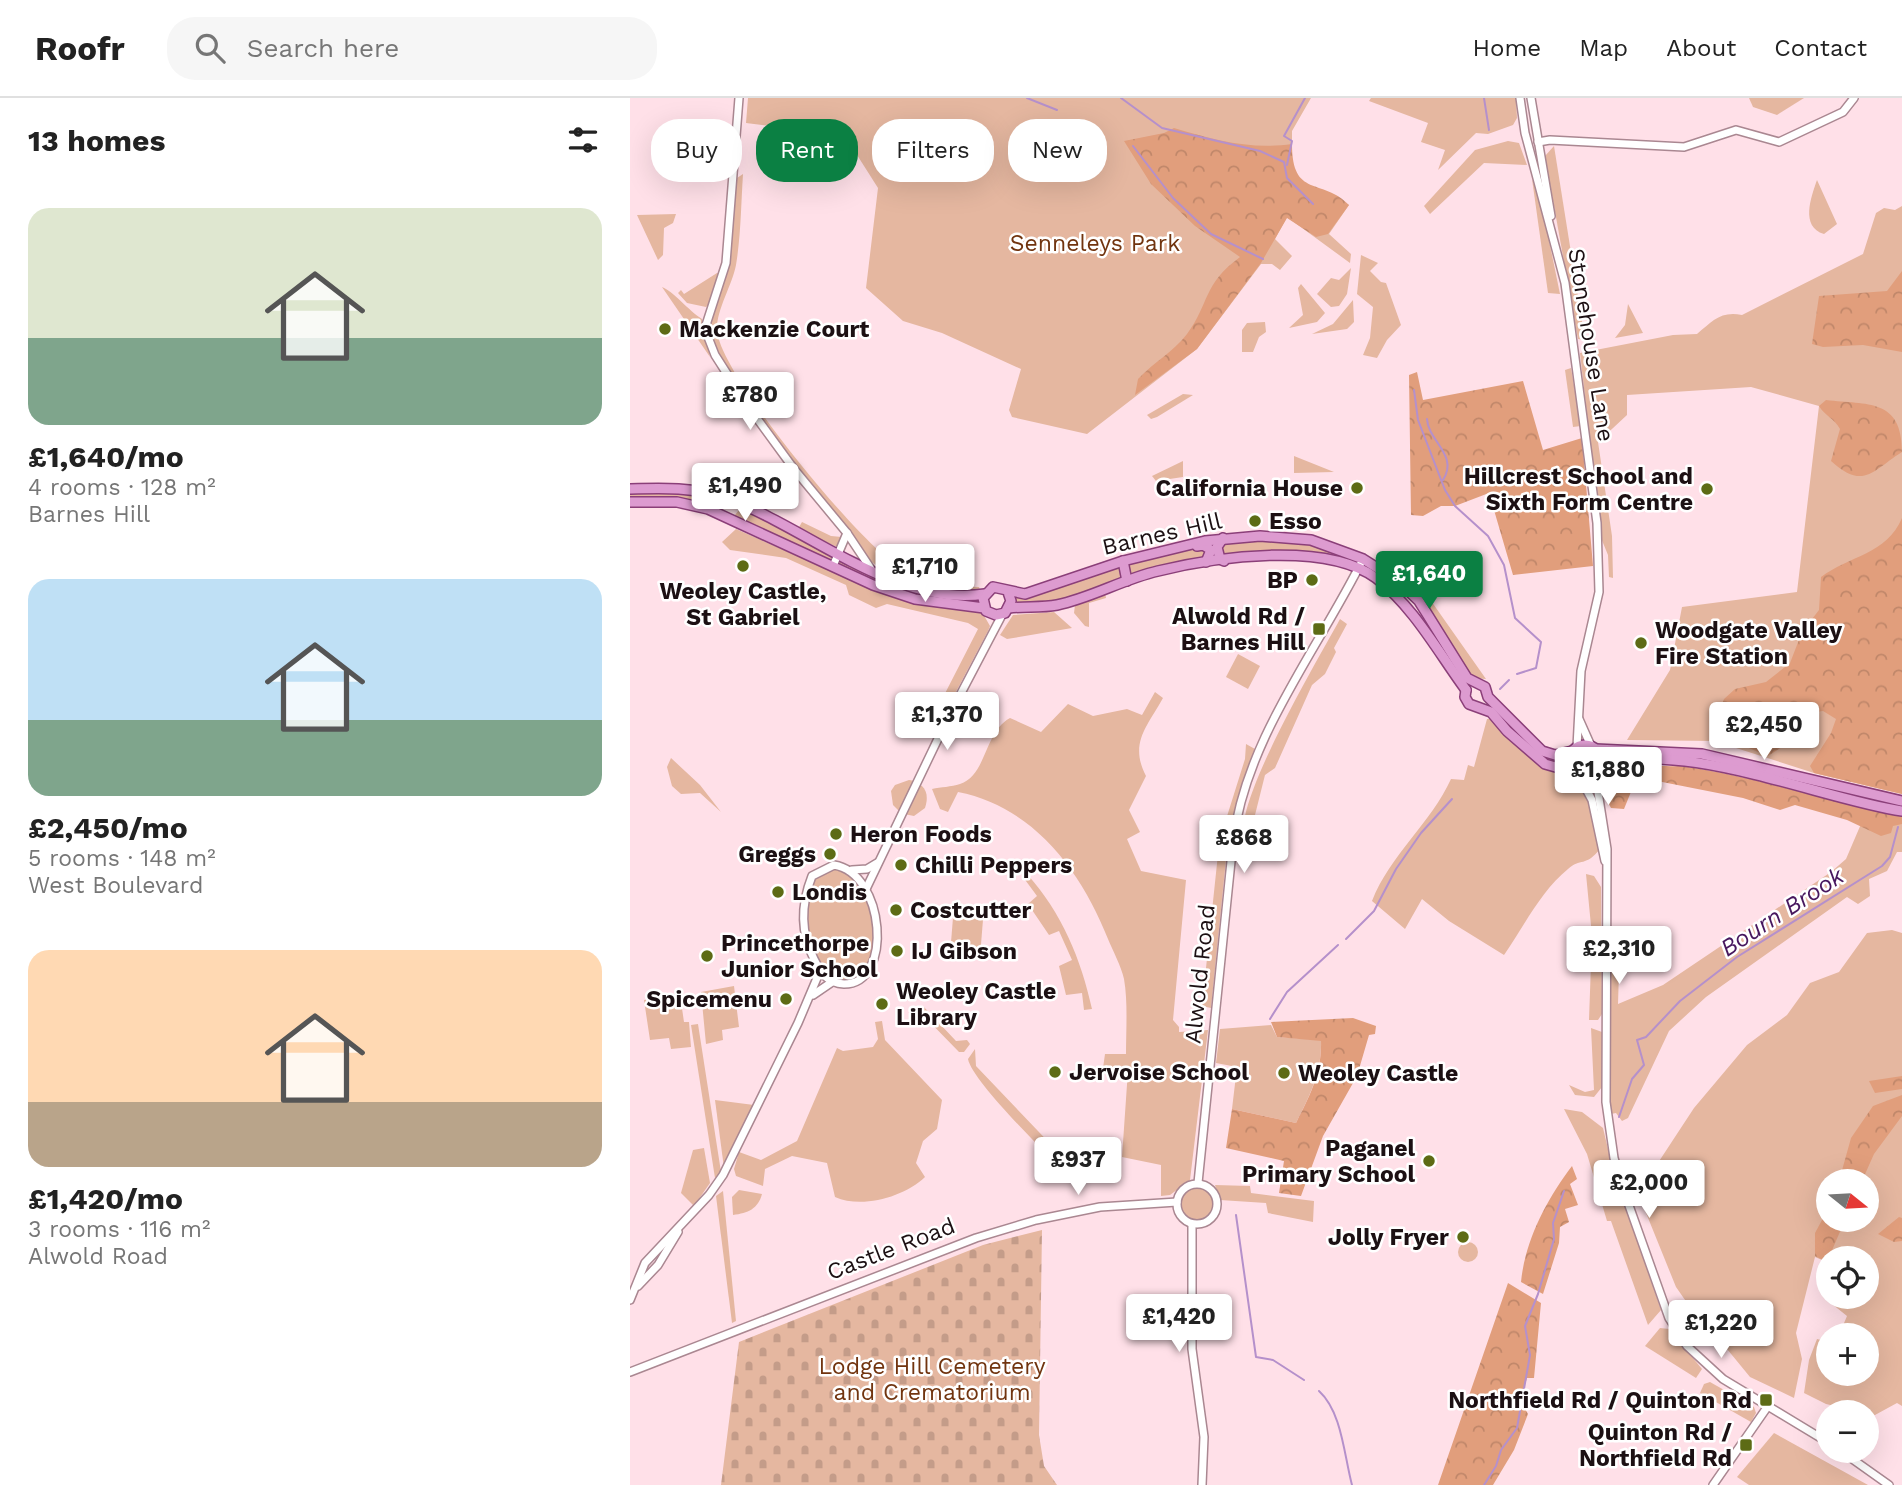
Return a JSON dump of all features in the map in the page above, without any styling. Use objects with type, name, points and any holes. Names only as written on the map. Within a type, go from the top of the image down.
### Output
[{"type":"main road","points":[[630,489],[678,488],[734,502],[871,569],[916,586],[969,596],[985,594],[998,587],[1008,592],[1009,608],[1002,615],[915,599],[857,578],[708,509],[677,502],[630,502]]},
{"type":"main road","points":[[728,517],[734,502]]},
{"type":"main road","name":"Barnes Hill","points":[[1008,592],[1025,594],[1123,561],[1182,545],[1223,538],[1292,536],[1331,545],[1398,581],[1419,601],[1464,673],[1475,683]]},
{"type":"main road","points":[[1223,538],[1217,547],[1220,559],[1224,561]]},
{"type":"main road","points":[[1182,545],[1187,548],[1208,547],[1210,555],[1206,562]]},
{"type":"main road","name":"Barnes Hill","points":[[1009,608],[1060,604],[1157,571],[1206,562],[1298,556],[1361,563],[1392,591],[1415,617],[1466,690]]},
{"type":"main road","points":[[1123,561],[1127,581]]},
{"type":"main road","points":[[985,594],[986,611]]},
{"type":"main road","points":[[1902,801],[1702,754],[1594,747],[1555,755],[1542,751],[1488,697],[1485,687],[1475,683],[1466,690],[1465,697],[1469,704],[1491,712],[1507,731],[1545,764],[1576,774],[1597,771],[1615,763],[1643,760],[1702,764],[1902,811]]},
{"type":"main road","points":[[1480,706],[1488,697]]},
{"type":"main road","points":[[1594,747],[1601,758],[1597,771]]},
{"type":"main road","points":[[1574,749],[1569,762],[1576,774]]},
{"type":"street","points":[[738,98],[726,262],[706,325],[708,337],[727,375],[794,469],[847,533],[871,569]]},
{"type":"street","name":"Stonehouse Lane","points":[[1520,98],[1525,133],[1553,234]]},
{"type":"street","name":"Stonehouse Lane","points":[[1531,98],[1553,234],[1571,317],[1599,549],[1599,601],[1583,658],[1574,749]]},
{"type":"street","points":[[1540,188],[1533,145],[1538,142],[1684,147],[1736,130],[1779,142],[1843,112],[1854,98]]},
{"type":"street","points":[[833,566],[847,533]]},
{"type":"street","points":[[1342,562],[1348,569],[1350,584]]},
{"type":"street","name":"Alwold Road","points":[[1198,1183],[1239,811],[1262,748],[1361,563]]},
{"type":"street","points":[[986,611],[993,631]]},
{"type":"street","points":[[866,889],[1002,615]]},
{"type":"street","name":"Stonehouse Lane","points":[[1577,711],[1594,747]]},
{"type":"street","points":[[1597,771],[1606,835],[1608,1112],[1614,1158],[1626,1197],[1669,1318],[1687,1346],[1710,1369],[1816,1435]]},
{"type":"street","points":[[1576,774],[1592,800],[1605,862]]},
{"type":"street","points":[[832,982],[820,971],[808,948],[804,927],[807,889],[812,876],[826,867],[834,865],[867,869],[878,862]]},
{"type":"street","points":[[810,998],[832,982],[856,981],[871,965],[877,920],[866,889],[850,869]]},
{"type":"street","points":[[630,1300],[645,1263],[682,1225],[723,1174],[810,998],[820,971]]},
{"type":"street","points":[[1198,1183],[1214,1191],[1218,1204],[1213,1217],[1207,1222],[1192,1224],[1180,1214],[1177,1202],[1181,1191],[1198,1183]]},
{"type":"street","name":"Castle Road","points":[[630,1372],[976,1238],[1036,1220],[1087,1210],[1177,1202]]},
{"type":"street","points":[[1192,1224],[1192,1349],[1204,1437],[1202,1485]]},
{"type":"street","points":[[636,1288],[658,1265],[682,1225]]},
{"type":"street","points":[[1713,1485],[1768,1406]]},
{"type":"street","points":[[1858,1463],[1889,1485]]},
{"type":"green space","name":"Senneleys Park","points":[[748,98],[1311,98],[1292,131],[1292,164],[1299,180],[1349,205],[1329,234],[1351,254],[1350,263],[1287,217],[1275,239],[1292,256],[1280,270],[1272,264],[1261,264],[1197,349],[1087,434],[1012,417],[1009,410],[1021,369],[942,333],[903,321],[866,288],[878,188],[874,182],[994,182],[994,119],[872,119],[872,179],[858,156],[858,119],[756,119],[756,124],[746,123]]},
{"type":"green space","points":[[1371,98],[1516,98],[1517,118],[1513,125],[1488,134],[1476,133],[1438,170],[1445,150],[1421,142],[1428,123],[1369,101]]},
{"type":"green space","points":[[1749,98],[1804,98],[1777,115],[1753,107]]},
{"type":"green space","points":[[1174,128],[1247,145],[1292,144],[1293,161],[1303,180],[1329,191],[1349,205],[1328,234],[1316,237],[1287,218],[1261,263],[1197,349],[1135,395],[1138,379],[1187,334],[1219,276],[1240,257],[1195,226],[1151,184],[1124,141],[1164,133]]},
{"type":"green space","points":[[1508,141],[1519,143],[1527,165],[1484,163],[1430,214],[1424,206],[1475,150]]},
{"type":"green space","points":[[1554,146],[1585,340],[1578,339],[1545,156]]},
{"type":"green space","points":[[743,174],[740,231],[736,265],[717,323],[724,353],[742,384],[796,459],[857,529],[883,554],[902,569],[921,578],[949,585],[979,587],[980,590],[952,592],[923,587],[895,576],[871,561],[778,444],[730,375],[715,346],[710,325],[727,272],[737,182],[742,182]]},
{"type":"green space","points":[[1532,179],[1543,211],[1560,294],[1548,293]]},
{"type":"green space","points":[[1817,180],[1837,224],[1824,234],[1812,225],[1809,211]]},
{"type":"green space","points":[[1902,206],[1902,794],[1814,773],[1714,741],[1627,740],[1670,670],[1682,607],[1797,592],[1819,406],[1751,387],[1627,395],[1627,415],[1598,442],[1612,536],[1613,578],[1609,577],[1608,555],[1601,538],[1580,353],[1673,335],[1697,334],[1722,316],[1742,315],[1863,254],[1876,213],[1884,208],[1895,210]]},
{"type":"green space","points":[[676,214],[673,223],[664,228],[663,255],[658,260],[637,215]]},
{"type":"green space","points":[[1361,255],[1378,263],[1370,271],[1381,282],[1386,283],[1401,325],[1387,340],[1377,358],[1363,355],[1370,338],[1373,307],[1357,294]]},
{"type":"green space","points":[[1351,268],[1347,294],[1339,306],[1331,307],[1317,294],[1331,278],[1339,280]]},
{"type":"green space","points":[[1902,271],[1902,352],[1863,345],[1823,347],[1812,344],[1819,296],[1887,291]]},
{"type":"green space","points":[[717,273],[720,274],[711,302],[706,307],[687,303],[678,293],[681,290],[684,294]]},
{"type":"green space","points":[[1301,284],[1325,313],[1317,322],[1289,328],[1303,315],[1298,288]]},
{"type":"green space","points":[[662,287],[702,319],[710,357]]},
{"type":"green space","points":[[1353,300],[1354,322],[1347,329],[1312,334],[1333,324]]},
{"type":"green space","points":[[1628,304],[1643,333],[1615,338],[1625,325]]},
{"type":"green space","points":[[1265,322],[1266,332],[1259,337],[1253,352],[1242,352],[1242,330],[1247,323]]},
{"type":"green space","points":[[1571,368],[1581,426],[1573,427],[1565,370]]},
{"type":"green space","points":[[1417,372],[1423,400],[1523,381],[1543,450],[1582,438],[1593,566],[1513,575],[1489,493],[1455,506],[1441,506],[1423,516],[1411,515],[1409,375]]},
{"type":"green space","points":[[1183,394],[1193,395],[1157,417],[1151,419],[1147,415]]},
{"type":"green space","points":[[1826,400],[1869,404],[1889,413],[1900,434],[1902,452],[1868,474],[1852,475],[1842,470],[1831,461],[1840,429],[1819,406]]},
{"type":"green space","points":[[1294,456],[1334,472],[1294,473]]},
{"type":"green space","points":[[1183,461],[1183,477],[1156,481],[1152,476]]},
{"type":"green space","points":[[675,491],[725,503],[722,511],[630,500],[630,492]]},
{"type":"green space","points":[[740,509],[890,580],[952,598],[981,599],[981,605],[917,598],[873,582],[734,516]]},
{"type":"green space","points":[[1902,518],[1902,794],[1814,773],[1810,766],[1831,733],[1836,719],[1823,711],[1809,713],[1782,747],[1768,756],[1727,739],[1721,730],[1719,711],[1724,699],[1735,689],[1766,682],[1790,663],[1802,632],[1819,610],[1821,577],[1877,547],[1895,530]]},
{"type":"green space","points":[[802,522],[831,536],[842,537],[837,547],[798,529]]},
{"type":"green space","points":[[736,529],[884,594],[982,612],[990,626],[939,724],[934,726],[920,720],[936,711],[978,629],[968,623],[887,604],[876,608],[849,595],[846,585],[786,558],[730,550],[722,542]]},
{"type":"green space","points":[[1260,540],[1309,543],[1353,561],[1222,556],[1224,543]]},
{"type":"green space","points":[[1203,547],[1207,550],[1206,558],[1110,582],[1056,603],[1014,606],[1014,597],[1180,548]]},
{"type":"green space","points":[[1383,558],[1429,598],[1486,679],[1472,678],[1426,604],[1382,561]]},
{"type":"green space","points":[[1105,593],[1106,598],[1089,603],[1089,627],[1085,626],[1074,613],[1075,605]]},
{"type":"green space","points":[[1054,612],[1072,628],[1007,639],[1000,635],[1013,615]]},
{"type":"green space","points":[[1340,619],[1347,624],[1334,648],[1336,652],[1325,674],[1312,685],[1275,768],[1265,775],[1249,839],[1244,838],[1244,819],[1264,762]]},
{"type":"green space","points":[[1238,654],[1260,666],[1248,689],[1226,677]]},
{"type":"green space","points":[[1155,692],[1163,698],[1146,727],[1140,744],[1139,754],[1146,776],[1129,810],[1140,832],[1127,839],[1141,871],[1186,880],[1173,1020],[1179,1027],[1179,1032],[1208,1030],[1190,1180],[1170,1195],[1161,1196],[1161,1165],[1122,1157],[1128,1070],[1103,1068],[1105,1054],[1126,1054],[1124,979],[1084,889],[1051,846],[1032,827],[1010,812],[985,800],[958,792],[948,812],[940,809],[932,789],[957,785],[969,779],[976,772],[1001,724],[1010,718],[1041,732],[1068,704],[1093,716],[1127,709],[1142,715]]},
{"type":"green space","points":[[1487,719],[1493,719],[1514,744],[1539,765],[1580,785],[1591,804],[1600,849],[1591,858],[1572,866],[1558,878],[1533,909],[1504,955],[1449,921],[1422,899],[1405,929],[1372,901],[1389,869],[1433,810],[1451,779],[1464,780],[1468,765],[1474,767]]},
{"type":"green space","points":[[1246,744],[1255,749],[1230,835],[1216,837],[1223,829],[1245,759]]},
{"type":"green space","points":[[671,758],[700,785],[721,812],[700,793],[681,794],[672,786],[667,767]]},
{"type":"green space","points":[[1681,766],[1737,776],[1902,816],[1902,824],[1893,826],[1891,833],[1881,836],[1847,820],[1795,805],[1780,810],[1743,798],[1637,777],[1624,809],[1611,808],[1604,795],[1605,783],[1620,771],[1640,767]]},
{"type":"green space","points":[[909,780],[915,781],[901,813],[893,805],[891,791],[895,785]]},
{"type":"green space","points":[[919,784],[926,794],[925,808],[914,816],[904,814]]},
{"type":"green space","points":[[1867,810],[1902,816],[1902,852],[1897,852],[1887,871],[1869,879],[1870,896],[1858,904],[1847,897],[1706,997],[1669,1031],[1628,1118],[1622,1121],[1616,1113],[1611,1114],[1608,950],[1613,945],[1623,946],[1623,972],[1619,971],[1618,1004],[1663,985],[1831,872],[1846,859]]},
{"type":"green space","points":[[1209,844],[1227,850],[1211,1008],[1202,1006],[1218,854]]},
{"type":"green space","points":[[837,867],[852,875],[866,889],[876,936],[871,966],[856,981],[836,981],[817,957],[808,933],[808,907],[814,877]]},
{"type":"green space","points":[[1027,874],[1050,905],[1068,937],[1082,972],[1092,1009],[1084,1010],[1082,993],[1066,995],[1059,966],[1072,960],[1059,931],[1049,935],[1028,904],[1037,896],[1023,877]]},
{"type":"green space","points":[[1586,874],[1594,876],[1601,887],[1602,1014],[1598,1020],[1589,1020],[1592,936]]},
{"type":"green space","points":[[954,905],[984,907],[980,957],[950,955]]},
{"type":"green space","points":[[1892,930],[1902,933],[1902,1406],[1897,1403],[1879,1413],[1879,1400],[1818,1400],[1804,1393],[1809,1360],[1816,1342],[1816,1386],[1879,1386],[1879,1323],[1844,1323],[1847,1316],[1838,1309],[1879,1309],[1879,1246],[1816,1246],[1816,1257],[1796,1333],[1802,1359],[1794,1398],[1750,1377],[1718,1338],[1708,1333],[1676,1287],[1625,1161],[1650,1175],[1694,1108],[1747,1045],[1787,1015],[1810,983],[1839,972],[1867,933]]},
{"type":"green space","points":[[734,986],[739,1027],[722,1030],[723,1040],[706,1044],[701,992]]},
{"type":"green space","points":[[680,995],[684,1022],[689,1022],[691,1047],[671,1049],[669,1038],[650,1040],[644,1000]]},
{"type":"green space","points":[[923,1006],[956,1041],[967,1040],[970,1044],[964,1052],[959,1052],[918,1010]]},
{"type":"green space","points":[[1353,1018],[1376,1026],[1375,1034],[1369,1035],[1357,1076],[1323,1136],[1301,1196],[1279,1193],[1284,1161],[1226,1148],[1232,1109],[1296,1123],[1317,1073],[1321,1041],[1277,1037],[1271,1022]]},
{"type":"green space","points":[[882,1021],[885,1040],[942,1100],[937,1129],[923,1141],[916,1163],[925,1177],[894,1195],[858,1202],[835,1197],[827,1163],[792,1156],[765,1169],[763,1186],[736,1176],[734,1169],[739,1152],[761,1160],[797,1141],[837,1048],[843,1051],[873,1047],[878,1039],[875,1022]]},
{"type":"green space","points":[[698,1024],[721,1172],[715,1178],[691,1025]]},
{"type":"green space","points":[[1271,1025],[1277,1037],[1321,1040],[1317,1073],[1296,1123],[1232,1109],[1237,1067],[1216,1063],[1220,1029]]},
{"type":"green space","points":[[1591,1028],[1602,1032],[1602,1087],[1594,1097],[1575,1095],[1569,1085],[1585,1092],[1594,1090]]},
{"type":"green space","points":[[975,1049],[976,1066],[1059,1153],[1085,1150],[1082,1183],[1076,1184],[984,1085],[968,1059]]},
{"type":"green space","points":[[1902,1076],[1902,1089],[1875,1093],[1869,1081]]},
{"type":"green space","points":[[1902,1095],[1902,1116],[1874,1154],[1867,1169],[1842,1169],[1851,1138],[1873,1106]]},
{"type":"green space","points":[[715,1100],[754,1105],[724,1168]]},
{"type":"green space","points":[[1564,1109],[1582,1112],[1603,1128],[1612,1166],[1661,1310],[1648,1325],[1611,1221],[1607,1221],[1587,1154]]},
{"type":"green space","points":[[704,1148],[710,1183],[694,1206],[681,1193],[693,1150]]},
{"type":"green space","points":[[1572,1166],[1577,1179],[1570,1184],[1578,1205],[1565,1209],[1569,1222],[1560,1227],[1559,1243],[1543,1294],[1521,1282],[1523,1266],[1539,1221]]},
{"type":"green space","points":[[1197,1185],[1210,1191],[1216,1204],[1210,1217],[1197,1223],[1184,1217],[1178,1204],[1184,1191]]},
{"type":"green space","points":[[1215,1185],[1250,1186],[1251,1193],[1314,1201],[1313,1222],[1268,1213],[1266,1203],[1220,1200]]},
{"type":"green space","points":[[739,1190],[762,1194],[752,1209],[733,1215],[732,1197]]},
{"type":"green space","points":[[723,1191],[736,1321],[732,1323],[716,1196]]},
{"type":"green space","points":[[1899,1217],[1902,1218],[1902,1241],[1894,1242],[1878,1234]]},
{"type":"green space","name":"Lodge Hill Cemetery and Crematorium","points":[[1042,1230],[1039,1435],[1044,1466],[1057,1485],[721,1485],[739,1342],[983,1245]]},
{"type":"green space","points":[[1840,1232],[1834,1246],[1816,1246],[1816,1256],[1815,1233]]},
{"type":"green space","points":[[1464,1242],[1472,1242],[1478,1252],[1472,1262],[1464,1262],[1458,1256],[1458,1248]]},
{"type":"green space","points":[[1508,1283],[1541,1303],[1534,1378],[1527,1378],[1520,1400],[1528,1414],[1514,1450],[1493,1485],[1438,1485]]},
{"type":"green space","points":[[1660,1328],[1669,1329],[1702,1369],[1696,1378],[1645,1346]]},
{"type":"green space","points":[[1710,1382],[1754,1407],[1756,1413],[1751,1422],[1700,1393],[1704,1384]]},
{"type":"green space","points":[[1774,1433],[1816,1456],[1816,1463],[1828,1463],[1868,1485],[1749,1485],[1737,1477]]},
{"type":"waterway","points":[[1027,98],[1057,110]]},
{"type":"waterway","points":[[1121,98],[1162,128],[1260,151],[1284,162],[1287,178],[1313,204]]},
{"type":"waterway","points":[[1287,165],[1292,141],[1284,136],[1305,98]]},
{"type":"waterway","points":[[1484,98],[1489,130]]},
{"type":"waterway","points":[[1133,146],[1173,198],[1211,234],[1263,259]]},
{"type":"waterway","points":[[1414,390],[1418,420],[1445,490],[1455,506],[1488,536],[1504,565],[1515,618],[1541,642],[1536,668],[1517,674]]},
{"type":"waterway","points":[[1427,419],[1447,463],[1443,480]]},
{"type":"waterway","points":[[1500,689],[1509,680]]},
{"type":"waterway","points":[[1346,939],[1374,911],[1396,869],[1421,833],[1452,799]]},
{"type":"waterway","name":"Bourn Brook","points":[[1619,1117],[1632,1079],[1644,1065],[1637,1040],[1646,1037],[1680,1001],[1737,957],[1882,866],[1890,857],[1898,827]]},
{"type":"waterway","points":[[1270,1019],[1287,992],[1338,945]]},
{"type":"waterway","name":"Bourn Brook","points":[[1484,1485],[1496,1466],[1501,1450],[1517,1428],[1530,1355],[1525,1326],[1538,1294],[1554,1239],[1553,1223],[1564,1191]]},
{"type":"waterway","points":[[1236,1215],[1256,1357],[1273,1360],[1304,1380]]},
{"type":"waterway","points":[[1319,1391],[1333,1410],[1352,1485]]},
{"type":"place","name":"Mackenzie Court","points":[[665,329]]},
{"type":"place","name":"California House","points":[[1357,488]]},
{"type":"place","name":"Hillcrest School and Sixth Form Centre","points":[[1707,489]]},
{"type":"place","name":"Esso","points":[[1255,521]]},
{"type":"place","name":"Weoley Castle, St Gabriel","points":[[743,566]]},
{"type":"place","name":"BP","points":[[1312,580]]},
{"type":"place","name":"Alwold Rd / Barnes Hill","points":[[1319,629]]},
{"type":"place","name":"Woodgate Valley Fire Station","points":[[1641,643]]},
{"type":"place","name":"Heron Foods","points":[[836,834]]},
{"type":"place","name":"Greggs","points":[[830,854]]},
{"type":"place","name":"Chilli Peppers","points":[[901,865]]},
{"type":"place","name":"Londis","points":[[778,892]]},
{"type":"place","name":"Costcutter","points":[[896,910]]},
{"type":"place","name":"IJ Gibson","points":[[897,951]]},
{"type":"place","name":"Princethorpe Junior School","points":[[707,956]]},
{"type":"place","name":"Spicemenu","points":[[786,999]]},
{"type":"place","name":"Weoley Castle Library","points":[[882,1004]]},
{"type":"place","name":"Jervoise School","points":[[1055,1072]]},
{"type":"place","name":"Weoley Castle","points":[[1284,1073]]},
{"type":"place","name":"Paganel Primary School","points":[[1429,1161]]},
{"type":"place","name":"Jolly Fryer","points":[[1463,1237]]},
{"type":"place","name":"Northfield Rd / Quinton Rd","points":[[1766,1400]]},
{"type":"place","name":"Quinton Rd / Northfield Rd","points":[[1746,1445]]}]
